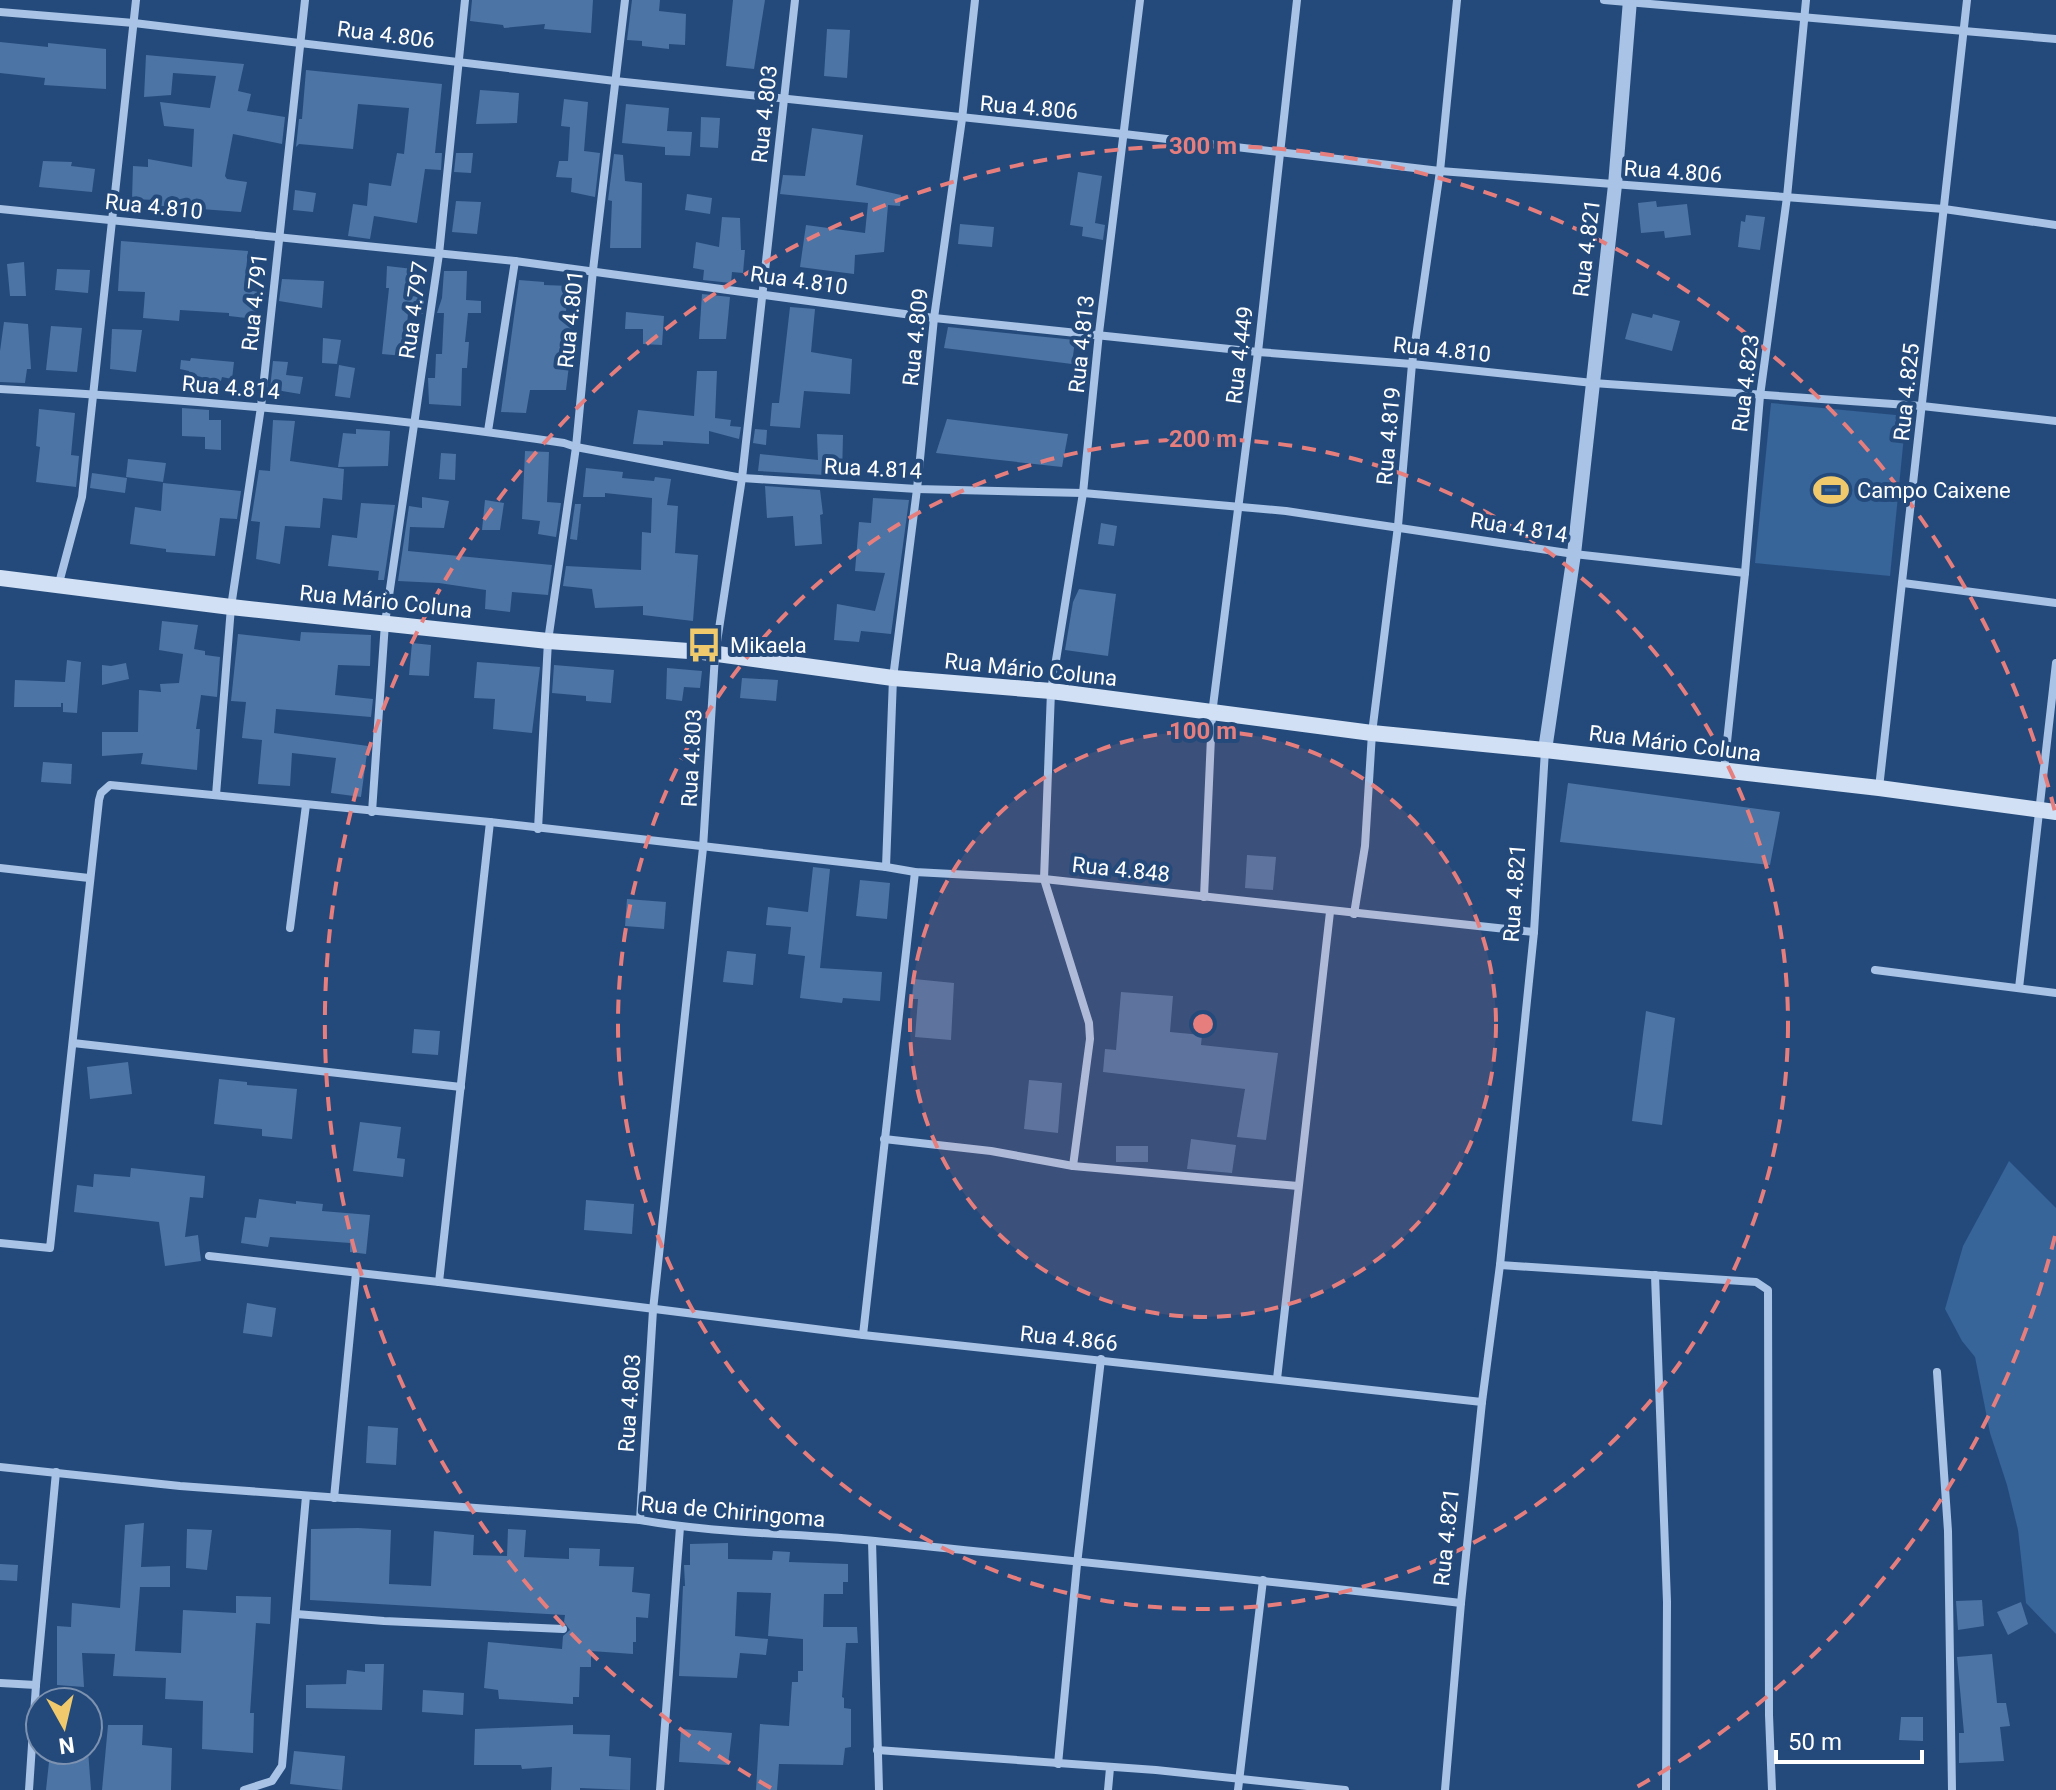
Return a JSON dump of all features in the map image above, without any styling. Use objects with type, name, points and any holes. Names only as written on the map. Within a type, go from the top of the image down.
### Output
[{"type":"main road","name":"Rua Mário Coluna","points":[[0,578],[231,607],[548,641],[715,655],[893,678],[1051,691],[1212,714],[1879,788],[2048,811]]},
{"type":"street","points":[[59,583],[82,497],[136,0]]},
{"type":"street","name":"Rua 4.791","points":[[216,795],[231,607],[261,407],[305,0]]},
{"type":"street","name":"Rua 4.797","points":[[372,812],[385,623],[439,254],[465,0]]},
{"type":"street","name":"Rua 4.801","points":[[538,829],[548,641],[576,447],[625,0]]},
{"type":"street","name":"Rua 4.803","points":[[640,1520],[653,1310],[703,848],[715,655],[742,478],[795,0]]},
{"type":"street","name":"Rua 4.809","points":[[886,867],[893,678],[917,489],[934,318],[975,0]]},
{"type":"street","name":"Rua 4.813","points":[[1073,1166],[1089,1052],[1089,1023],[1044,879],[1051,691],[1083,493],[1099,333],[1140,0]]},
{"type":"street","name":"Rua 4.449","points":[[1212,714],[1258,352],[1297,0]]},
{"type":"street","name":"Rua 4.819","points":[[1354,914],[1365,846],[1372,733],[1398,526],[1412,364],[1440,171],[1457,0]]},
{"type":"street","points":[[1604,0],[2056,39]]},
{"type":"street","name":"Rua 4.823","points":[[1724,771],[1760,396],[1787,197],[1806,0]]},
{"type":"street","name":"Rua 4.825","points":[[1879,788],[1967,0]]},
{"type":"street","name":"Rua 4.821","points":[[1445,1790],[1461,1603],[1534,932],[1545,750],[1574,554],[1615,185],[1630,1]]},
{"type":"street","name":"Rua 4.806","points":[[0,12],[134,23],[615,81],[1124,134],[1440,171],[1944,209],[2056,225]]},
{"type":"street","name":"Rua 4.810","points":[[0,209],[515,261],[934,318],[1258,352],[1593,383],[1922,406],[2056,421]]},
{"type":"street","points":[[488,431],[515,261]]},
{"type":"street","name":"Rua 4.814","points":[[0,389],[261,407],[488,431],[742,478],[917,489],[1083,493],[1286,511],[1574,554],[1745,573]]},
{"type":"street","points":[[1903,583],[2056,603]]},
{"type":"street","points":[[2019,988],[2048,811],[2056,663]]},
{"type":"street","points":[[1204,897],[1212,714]]},
{"type":"street","name":"Rua 4.848","points":[[89,878],[99,800],[105,788],[121,785],[490,822],[915,872],[1044,879],[1534,932]]},
{"type":"street","points":[[290,928],[306,805]]},
{"type":"street","points":[[439,1282],[490,822]]},
{"type":"street","points":[[0,868],[89,878],[50,1248],[0,1243]]},
{"type":"street","points":[[863,1335],[915,872]]},
{"type":"street","points":[[1277,1379],[1330,912]]},
{"type":"street","points":[[1875,970],[2056,993]]},
{"type":"street","points":[[73,1043],[461,1087]]},
{"type":"street","points":[[884,1139],[991,1151],[1073,1166],[1298,1186]]},
{"type":"street","name":"Rua 4.866","points":[[209,1256],[863,1335],[1482,1402]]},
{"type":"street","points":[[1500,1265],[1756,1282],[1768,1290],[1772,1790]]},
{"type":"street","points":[[334,1498],[356,1273]]},
{"type":"street","points":[[1655,1275],[1667,1602],[1666,1790]]},
{"type":"street","points":[[1058,1764],[1101,1359]]},
{"type":"street","points":[[1937,1372],[1948,1531],[1952,1790]]},
{"type":"street","name":"Rua de Chiringoma","points":[[0,1467],[306,1496],[640,1520],[680,1527],[872,1541],[1461,1603]]},
{"type":"street","points":[[29,1790],[56,1472]]},
{"type":"street","points":[[244,1790],[272,1781],[282,1766],[306,1496]]},
{"type":"street","points":[[660,1790],[680,1527]]},
{"type":"street","points":[[872,1541],[879,1790]]},
{"type":"street","points":[[1238,1790],[1263,1580]]},
{"type":"street","points":[[296,1614],[563,1629]]},
{"type":"street","points":[[0,1683],[36,1685]]},
{"type":"street","points":[[877,1750],[1240,1778],[1345,1790]]},
{"type":"street","points":[[1108,1790],[1110,1768]]},
{"type":"shaded area","name":"Campo Caixene","points":[[1771,403],[1906,416],[1890,576],[1755,563]]},
{"type":"shaded area","points":[[2009,1161],[2056,1208],[2056,1634],[2026,1603],[2018,1530],[1990,1433],[1975,1357],[1962,1341],[1945,1309],[1963,1246]]},
{"type":"building","points":[[472,0],[593,0],[591,33],[544,29],[545,24],[504,28],[503,25],[470,21]]},
{"type":"building","points":[[632,0],[660,0],[659,11],[686,14],[685,45],[669,44],[669,49],[642,46],[642,41],[627,40]]},
{"type":"building","points":[[733,0],[765,0],[754,69],[726,66]]},
{"type":"building","points":[[827,29],[850,30],[847,78],[824,76]]},
{"type":"building","points":[[0,42],[106,49],[106,89],[44,85],[45,78],[0,73]]},
{"type":"building","points":[[146,55],[244,64],[238,91],[251,94],[247,111],[285,117],[282,144],[233,134],[225,176],[247,182],[241,212],[201,209],[202,206],[156,206],[156,200],[132,199],[133,166],[148,167],[148,159],[192,167],[194,129],[164,126],[160,102],[210,108],[216,76],[173,73],[171,95],[144,97]]},
{"type":"building","points":[[306,70],[442,84],[435,153],[442,153],[441,170],[425,169],[417,223],[374,216],[370,239],[348,236],[353,204],[367,206],[369,183],[391,186],[397,153],[404,154],[409,108],[358,104],[353,149],[299,144],[296,147]]},
{"type":"building","points":[[480,90],[519,93],[517,123],[476,124]]},
{"type":"building","points":[[564,99],[588,102],[584,151],[600,153],[595,197],[571,192],[572,178],[556,177],[559,161],[568,161],[570,127],[561,126]]},
{"type":"building","points":[[626,104],[669,108],[667,131],[692,132],[690,156],[665,155],[665,147],[622,143]]},
{"type":"building","points":[[701,117],[720,118],[718,148],[700,147]]},
{"type":"building","points":[[812,128],[863,135],[856,185],[901,195],[900,206],[888,205],[884,252],[855,255],[854,274],[800,267],[806,225],[865,233],[868,203],[780,194],[783,175],[805,176]]},
{"type":"building","points":[[456,153],[473,153],[471,173],[454,172]]},
{"type":"building","points":[[614,154],[623,155],[625,181],[642,183],[641,248],[610,248],[612,201],[608,200]]},
{"type":"building","points":[[43,161],[72,162],[71,166],[95,169],[92,192],[39,187]]},
{"type":"building","points":[[1078,172],[1102,176],[1095,223],[1105,225],[1103,240],[1082,236],[1083,227],[1070,225]]},
{"type":"building","points":[[295,190],[316,193],[313,212],[293,210]]},
{"type":"building","points":[[687,194],[712,198],[710,214],[685,210]]},
{"type":"building","points":[[456,201],[481,202],[477,234],[452,232]]},
{"type":"building","points":[[1656,201],[1657,207],[1687,204],[1691,235],[1665,238],[1664,231],[1641,233],[1638,203]]},
{"type":"building","points":[[1746,215],[1765,217],[1760,250],[1738,247],[1741,221],[1745,222]]},
{"type":"building","points":[[722,217],[740,218],[741,250],[745,250],[743,273],[732,272],[731,283],[703,280],[704,270],[693,268],[696,242],[719,247]]},
{"type":"building","points":[[960,224],[994,227],[992,247],[958,244]]},
{"type":"building","points":[[121,241],[248,251],[244,290],[259,292],[255,319],[229,316],[229,313],[180,310],[179,321],[143,318],[145,292],[118,291]]},
{"type":"building","points":[[24,262],[26,296],[10,296],[7,264]]},
{"type":"building","points":[[387,266],[413,269],[409,296],[426,297],[423,314],[408,314],[404,356],[382,354],[389,288],[386,288]]},
{"type":"building","points":[[57,269],[90,270],[88,293],[55,290]]},
{"type":"building","points":[[444,271],[467,271],[466,300],[481,301],[481,313],[468,313],[465,342],[469,342],[467,368],[462,368],[461,406],[429,404],[428,378],[435,378],[436,354],[442,354],[444,313],[437,313],[442,298]]},
{"type":"building","points":[[282,279],[324,281],[322,308],[279,301]]},
{"type":"building","points":[[519,280],[570,286],[564,323],[574,324],[566,390],[530,390],[526,413],[501,412]]},
{"type":"building","points":[[702,294],[730,297],[726,339],[699,339]]},
{"type":"building","points":[[790,307],[815,309],[811,352],[852,359],[850,394],[804,391],[800,428],[770,426],[772,403],[779,403]]},
{"type":"building","points":[[626,312],[664,316],[662,345],[643,344],[643,329],[625,329]]},
{"type":"building","points":[[1632,313],[1652,318],[1653,314],[1680,321],[1672,351],[1625,339]]},
{"type":"building","points":[[4,322],[28,324],[31,369],[27,369],[25,383],[0,382]]},
{"type":"building","points":[[51,326],[82,328],[77,372],[46,370]]},
{"type":"building","points":[[948,327],[1075,340],[1072,364],[944,348]]},
{"type":"building","points":[[112,329],[142,330],[136,372],[110,369]]},
{"type":"building","points":[[323,338],[341,340],[337,364],[322,363]]},
{"type":"building","points":[[191,358],[234,362],[232,379],[222,377],[221,381],[214,381],[188,377],[189,371],[180,369],[181,360],[190,361]]},
{"type":"building","points":[[273,361],[288,362],[286,375],[303,377],[300,394],[270,389]]},
{"type":"building","points":[[339,365],[355,368],[350,398],[335,396]]},
{"type":"building","points":[[697,371],[717,371],[715,418],[731,420],[730,426],[741,427],[739,439],[709,431],[709,444],[663,441],[663,445],[633,444],[638,410],[694,416]]},
{"type":"building","points":[[182,408],[209,410],[209,420],[221,420],[221,450],[205,449],[205,437],[182,436]]},
{"type":"building","points":[[39,409],[75,413],[71,455],[79,456],[76,487],[36,482],[40,447],[36,446]]},
{"type":"building","points":[[947,419],[1068,434],[1062,467],[936,453]]},
{"type":"building","points":[[273,420],[295,421],[290,461],[344,469],[342,500],[323,498],[320,528],[285,526],[280,564],[256,559],[260,522],[251,521],[259,470],[270,471]]},
{"type":"building","points":[[356,429],[390,431],[388,466],[338,467],[343,433],[356,434]]},
{"type":"building","points":[[755,429],[767,430],[766,445],[753,443]]},
{"type":"building","points":[[817,434],[843,435],[842,476],[758,471],[760,454],[818,460]]},
{"type":"building","points":[[525,451],[549,452],[547,502],[561,503],[556,537],[538,534],[540,521],[522,519]]},
{"type":"building","points":[[441,453],[456,454],[455,480],[439,479]]},
{"type":"building","points":[[128,459],[166,463],[163,482],[126,477]]},
{"type":"building","points":[[586,468],[623,472],[622,478],[671,479],[667,505],[678,506],[675,553],[698,555],[693,621],[643,615],[643,606],[595,608],[592,589],[563,586],[566,566],[641,570],[642,532],[651,533],[652,498],[605,493],[605,497],[583,497]]},
{"type":"building","points":[[92,473],[127,478],[125,493],[90,488]]},
{"type":"building","points":[[163,483],[241,491],[237,519],[220,518],[215,556],[166,552],[166,549],[130,544],[135,507],[161,511]]},
{"type":"building","points":[[765,486],[820,490],[822,544],[795,546],[793,516],[767,518]]},
{"type":"building","points":[[422,497],[449,501],[444,528],[410,527],[408,551],[552,565],[548,595],[512,592],[510,612],[485,609],[486,590],[398,581],[409,506],[422,508]]},
{"type":"building","points":[[873,498],[909,500],[891,634],[861,631],[859,642],[834,640],[837,604],[875,611],[885,573],[855,571],[859,522],[871,523]]},
{"type":"building","points":[[485,500],[504,503],[500,530],[482,530]]},
{"type":"building","points":[[361,503],[395,505],[384,580],[378,580],[379,571],[328,566],[332,535],[357,538]]},
{"type":"building","points":[[575,504],[581,504],[577,540],[570,539]]},
{"type":"building","points":[[1101,523],[1117,526],[1114,546],[1098,544]]},
{"type":"building","points":[[1079,589],[1116,594],[1108,656],[1065,650],[1073,602]]},
{"type":"building","points":[[162,621],[198,625],[194,649],[205,651],[205,655],[220,657],[217,697],[201,695],[196,729],[200,729],[197,770],[141,764],[143,753],[102,756],[102,732],[138,732],[139,690],[161,692],[160,684],[179,683],[183,654],[159,650]]},
{"type":"building","points":[[301,632],[371,635],[370,666],[338,665],[335,695],[373,699],[371,717],[276,709],[274,733],[368,746],[361,797],[331,793],[336,758],[292,753],[290,786],[258,784],[262,740],[242,738],[246,702],[231,701],[238,634],[300,641]]},
{"type":"building","points":[[412,643],[431,645],[429,676],[409,675]]},
{"type":"building","points":[[67,660],[81,662],[77,713],[63,712],[63,703],[61,707],[14,707],[15,680],[65,682]]},
{"type":"building","points":[[477,662],[540,667],[532,733],[493,729],[495,699],[474,698]]},
{"type":"building","points":[[126,663],[129,679],[102,685],[102,665]]},
{"type":"building","points":[[554,665],[614,670],[611,703],[586,701],[586,696],[552,693]]},
{"type":"building","points":[[667,668],[702,671],[700,688],[684,687],[682,701],[666,699]]},
{"type":"building","points":[[742,678],[778,680],[776,701],[740,698]]},
{"type":"building","points":[[43,762],[72,764],[71,784],[41,782]]},
{"type":"building","points":[[1568,783],[1780,812],[1770,865],[1560,842]]},
{"type":"building","points":[[1247,855],[1276,857],[1273,890],[1245,888]]},
{"type":"building","points":[[813,867],[830,869],[820,968],[882,972],[880,1001],[843,998],[842,1003],[800,998],[805,956],[788,954],[791,927],[766,925],[768,907],[808,912]]},
{"type":"building","points":[[860,880],[890,883],[887,919],[856,916]]},
{"type":"building","points":[[627,899],[666,902],[664,929],[625,926]]},
{"type":"building","points":[[727,951],[756,954],[753,985],[723,982]]},
{"type":"building","points":[[914,979],[954,983],[951,1040],[915,1037],[918,999],[912,999]]},
{"type":"building","points":[[1121,992],[1173,996],[1170,1032],[1202,1035],[1201,1045],[1278,1053],[1266,1140],[1237,1137],[1245,1089],[1103,1072],[1105,1049],[1116,1050]]},
{"type":"building","points":[[1646,1011],[1675,1018],[1662,1125],[1632,1121]]},
{"type":"building","points":[[414,1029],[440,1031],[438,1055],[412,1053]]},
{"type":"building","points":[[128,1062],[132,1094],[90,1099],[87,1067]]},
{"type":"building","points":[[219,1079],[297,1089],[292,1139],[262,1136],[262,1129],[214,1124]]},
{"type":"building","points":[[1029,1080],[1062,1083],[1058,1133],[1024,1129]]},
{"type":"building","points":[[360,1122],[401,1127],[397,1158],[405,1159],[403,1177],[353,1171]]},
{"type":"building","points":[[1191,1139],[1236,1145],[1232,1173],[1187,1169]]},
{"type":"building","points":[[1116,1146],[1148,1146],[1148,1162],[1116,1162]]},
{"type":"building","points":[[131,1168],[205,1176],[203,1198],[190,1197],[185,1237],[198,1235],[201,1261],[165,1266],[159,1222],[74,1212],[77,1185],[93,1187],[94,1174],[130,1177]]},
{"type":"building","points":[[259,1199],[323,1204],[322,1211],[370,1215],[366,1254],[350,1252],[350,1243],[270,1237],[268,1247],[241,1243],[245,1217],[256,1218]]},
{"type":"building","points":[[586,1200],[634,1204],[632,1234],[584,1230]]},
{"type":"building","points":[[247,1303],[276,1308],[272,1337],[243,1333]]},
{"type":"building","points":[[368,1426],[398,1428],[396,1465],[366,1463]]},
{"type":"building","points":[[144,1523],[141,1567],[170,1566],[170,1587],[140,1587],[135,1651],[181,1653],[183,1610],[236,1613],[236,1596],[271,1597],[270,1624],[256,1623],[250,1713],[254,1713],[253,1753],[202,1749],[203,1701],[165,1699],[166,1678],[113,1676],[115,1654],[82,1653],[84,1686],[57,1685],[57,1626],[71,1627],[72,1603],[120,1608],[125,1525]]},
{"type":"building","points":[[187,1529],[212,1530],[207,1570],[186,1568]]},
{"type":"building","points":[[311,1529],[391,1530],[389,1584],[431,1586],[434,1531],[474,1535],[473,1555],[507,1556],[508,1529],[526,1530],[524,1557],[569,1559],[569,1548],[600,1549],[599,1566],[634,1567],[632,1592],[650,1594],[648,1618],[636,1617],[633,1654],[591,1651],[591,1667],[580,1667],[579,1697],[573,1697],[573,1704],[499,1699],[498,1690],[484,1688],[488,1642],[562,1649],[563,1636],[570,1630],[564,1622],[565,1615],[310,1600]]},
{"type":"building","points":[[728,1543],[728,1559],[772,1560],[773,1551],[790,1552],[789,1562],[848,1564],[848,1582],[843,1582],[843,1594],[824,1594],[823,1627],[857,1627],[858,1643],[846,1643],[842,1697],[844,1708],[851,1709],[851,1747],[845,1748],[843,1765],[779,1764],[777,1790],[756,1790],[760,1724],[789,1726],[792,1682],[798,1682],[798,1671],[803,1671],[803,1639],[768,1636],[771,1593],[737,1592],[735,1636],[768,1639],[766,1655],[740,1653],[737,1678],[679,1676],[684,1565],[690,1565],[690,1544]]},
{"type":"building","points":[[0,1564],[18,1565],[17,1581],[0,1580]]},
{"type":"building","points":[[1982,1600],[1984,1626],[1958,1630],[1956,1601]]},
{"type":"building","points":[[2021,1602],[2028,1624],[2008,1635],[1997,1612]]},
{"type":"building","points":[[1992,1654],[1997,1703],[2006,1703],[2010,1726],[2000,1727],[2004,1761],[1959,1763],[1959,1733],[1964,1733],[1957,1657]]},
{"type":"building","points":[[365,1664],[384,1664],[382,1710],[306,1708],[306,1685],[346,1684],[347,1670],[365,1672]]},
{"type":"building","points":[[423,1690],[464,1693],[463,1715],[422,1712]]},
{"type":"building","points":[[1901,1717],[1923,1717],[1923,1741],[1899,1740]]},
{"type":"building","points":[[108,1725],[143,1725],[142,1745],[172,1748],[171,1790],[102,1790]]},
{"type":"building","points":[[573,1725],[573,1734],[610,1735],[609,1756],[631,1758],[630,1790],[551,1790],[552,1767],[522,1769],[521,1765],[474,1765],[475,1729]]},
{"type":"building","points":[[681,1729],[732,1733],[728,1765],[679,1762]]},
{"type":"building","points":[[294,1751],[345,1756],[342,1790],[290,1784]]},
{"type":"building","points":[[49,1766],[89,1766],[91,1790],[46,1790]]},
{"type":"place","name":"Campo Caixene","points":[[1831,490]]},
{"type":"place","name":"Mikaela","points":[[704,645]]}]
